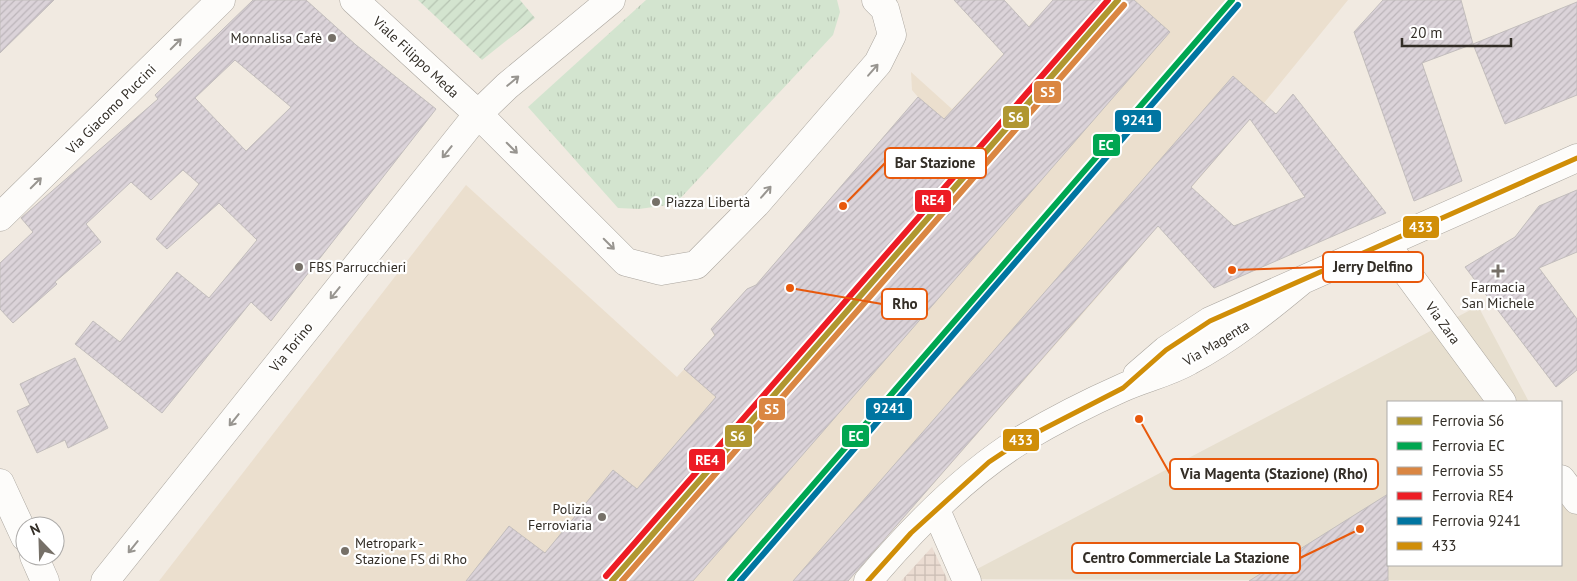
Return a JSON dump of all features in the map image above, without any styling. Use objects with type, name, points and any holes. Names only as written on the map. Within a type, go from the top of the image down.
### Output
[{"type":"street","name":"Via Giacomo Puccini","points":[[0,217],[221,0]]},
{"type":"street","name":"Viale Filippo Meda","points":[[354,0],[478,114]]},
{"type":"street","points":[[611,0],[507,86],[478,114],[626,262],[661,272],[696,264],[756,204],[878,63],[892,35],[885,9],[876,0]]},
{"type":"street","name":"Via Torino","points":[[105,581],[478,114]]},
{"type":"street","name":"Via Magenta","points":[[868,581],[936,510],[988,462],[1022,440],[1123,388],[1188,362],[1244,327],[1300,282],[1577,158]]},
{"type":"street","name":"Via Zara","points":[[1385,244],[1501,401]]},
{"type":"street","points":[[1562,480],[1577,500]]},
{"type":"street","points":[[0,483],[15,516]]},
{"type":"street","points":[[936,510],[967,581]]},
{"type":"street","points":[[38,566],[45,581]]},
{"type":"shaded area","points":[[1053,0],[1348,0],[1264,103],[1093,302],[848,581],[159,581],[466,185],[677,377],[714,336],[711,329],[747,289],[756,285],[918,97],[912,90],[911,72],[952,109]]},
{"type":"shaded area","points":[[1478,306],[1528,401],[1387,401],[1387,566],[1562,566],[1562,465],[1577,494],[1577,581],[958,579]]},
{"type":"shaded area","points":[[932,547],[948,581],[901,581]]},
{"type":"green space","points":[[418,0],[520,0],[535,18],[482,60]]},
{"type":"green space","points":[[646,0],[837,0],[840,12],[833,35],[675,204],[639,209],[618,208],[528,107]]},
{"type":"building","points":[[0,0],[54,0],[0,53]]},
{"type":"building","points":[[253,0],[306,0],[356,45],[436,109],[271,321],[251,302],[162,413],[75,344],[93,321],[120,342],[177,272],[209,298],[257,240],[219,203],[167,249],[156,239],[199,184],[183,170],[151,200],[131,182],[86,224],[101,242],[55,282],[57,284],[13,323],[0,309],[0,263],[33,232],[21,218],[158,99],[155,95]],"holes":[[[235,60],[291,107],[246,151],[195,98]]]},
{"type":"building","points":[[954,0],[1004,0],[1029,27],[1053,0],[1134,0],[1170,32],[693,581],[466,581],[509,526],[545,553],[613,470],[637,489],[716,397],[684,369],[715,335],[711,329],[747,289],[756,285],[918,97],[944,119],[1004,54]]},
{"type":"building","points":[[1383,0],[1461,0],[1473,44],[1422,63],[1462,181],[1414,201],[1354,32]]},
{"type":"building","points":[[1577,2],[1577,95],[1505,124],[1473,44]]},
{"type":"building","points":[[1233,76],[1276,114],[1293,94],[1386,213],[1214,288],[1158,226],[848,581],[793,581]],"holes":[[[1250,119],[1305,197],[1234,226],[1191,187]]]},
{"type":"building","points":[[1577,190],[1577,252],[1539,268],[1577,319],[1577,370],[1556,387],[1465,267],[1515,237],[1539,206]]},
{"type":"building","points":[[75,358],[108,428],[68,448],[65,440],[37,453],[17,411],[30,405],[20,384]]},
{"type":"building","points":[[1387,495],[1388,581],[1249,581]]},
{"type":"rail line","name":"RE4","points":[[606,576],[1108,0]]},
{"type":"rail line","name":"S6","points":[[612,581],[1118,0]]},
{"type":"rail line","name":"EC","points":[[730,581],[1232,0]]},
{"type":"rail line","name":"S5","points":[[622,581],[1124,5]]},
{"type":"rail line","name":"9241","points":[[740,581],[1238,5]]},
{"type":"transit line","name":"433","points":[[868,581],[911,533],[989,462],[1022,440],[1123,388],[1166,350],[1210,321],[1577,158]]},
{"type":"place","name":"Monnalisa Cafè","points":[[332,38]]},
{"type":"place","name":"Piazza Libertà","points":[[656,202]]},
{"type":"place","name":"Bar Stazione","points":[[843,206]]},
{"type":"place","name":"FBS Parrucchieri","points":[[299,267]]},
{"type":"place","name":"Jerry Delfino","points":[[1232,270]]},
{"type":"place","name":"Farmacia San Michele","points":[[1498,271]]},
{"type":"place","name":"Rho","points":[[790,288]]},
{"type":"place","name":"Via Magenta (Stazione) (Rho)","points":[[1139,419]]},
{"type":"place","name":"Polizia Ferroviaria","points":[[602,517]]},
{"type":"place","name":"Centro Commerciale La Stazione","points":[[1360,529]]},
{"type":"place","name":"Metropark - Stazione FS di Rho","points":[[345,551]]}]
